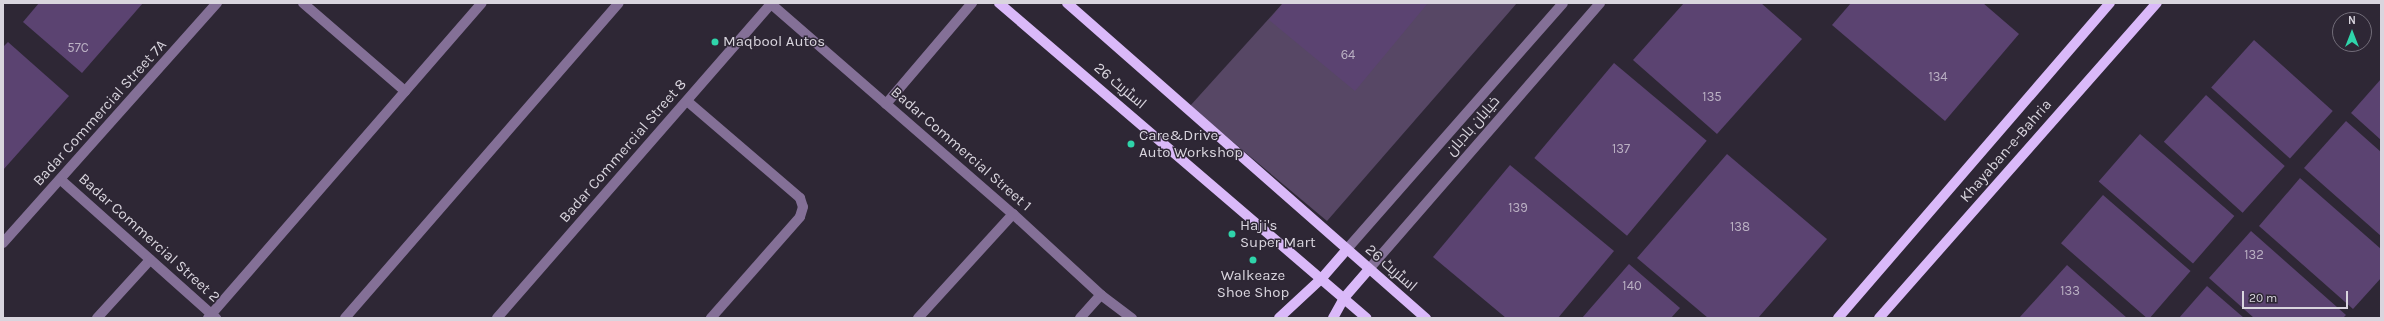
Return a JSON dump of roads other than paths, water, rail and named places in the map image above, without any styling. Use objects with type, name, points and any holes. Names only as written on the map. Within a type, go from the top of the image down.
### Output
[{"type":"main road","name":"اسٹریٹ 26","points":[[999,3],[1322,278],[1366,318]]},
{"type":"main road","name":"اسٹریٹ 26","points":[[1067,3],[1426,318]]},
{"type":"main road","name":"Khayaban-e-Bahria","points":[[1838,318],[2110,3]]},
{"type":"main road","name":"Khayaban-e-Bahria","points":[[1878,318],[2157,3]]},
{"type":"main road","points":[[1279,318],[1322,278],[1346,249]]},
{"type":"main road","points":[[1333,318],[1344,298],[1369,269]]},
{"type":"street","name":"Badar Commercial Street 7A","points":[[3,243],[218,3]]},
{"type":"street","points":[[303,3],[405,91]]},
{"type":"street","points":[[212,317],[482,3]]},
{"type":"street","points":[[345,318],[619,3]]},
{"type":"street","points":[[886,104],[972,3]]},
{"type":"street","name":"خیابان بادبان","points":[[1346,249],[1563,3]]},
{"type":"street","name":"خیابان بادبان","points":[[1369,269],[1600,3]]},
{"type":"street","name":"Badar Commercial Street 1","points":[[771,4],[1013,214],[1101,295],[1132,318]]},
{"type":"street","name":"Badar Commercial Street 8","points":[[497,318],[771,4]]},
{"type":"street","points":[[687,101],[800,198],[803,207],[800,217],[711,318]]},
{"type":"street","name":"Badar Commercial Street 2","points":[[61,180],[212,317]]},
{"type":"street","points":[[918,318],[1013,214]]},
{"type":"street","points":[[97,318],[150,260]]},
{"type":"street","points":[[1080,318],[1101,295]]},
{"type":"place","name":"Maqbool Autos","points":[[715,42]]},
{"type":"place","name":"Care&Drive Auto Workshop","points":[[1131,144]]},
{"type":"place","name":"Haji's Super Mart","points":[[1232,234]]},
{"type":"place","name":"Walkeaze Shoe Shop","points":[[1253,260]]}]
